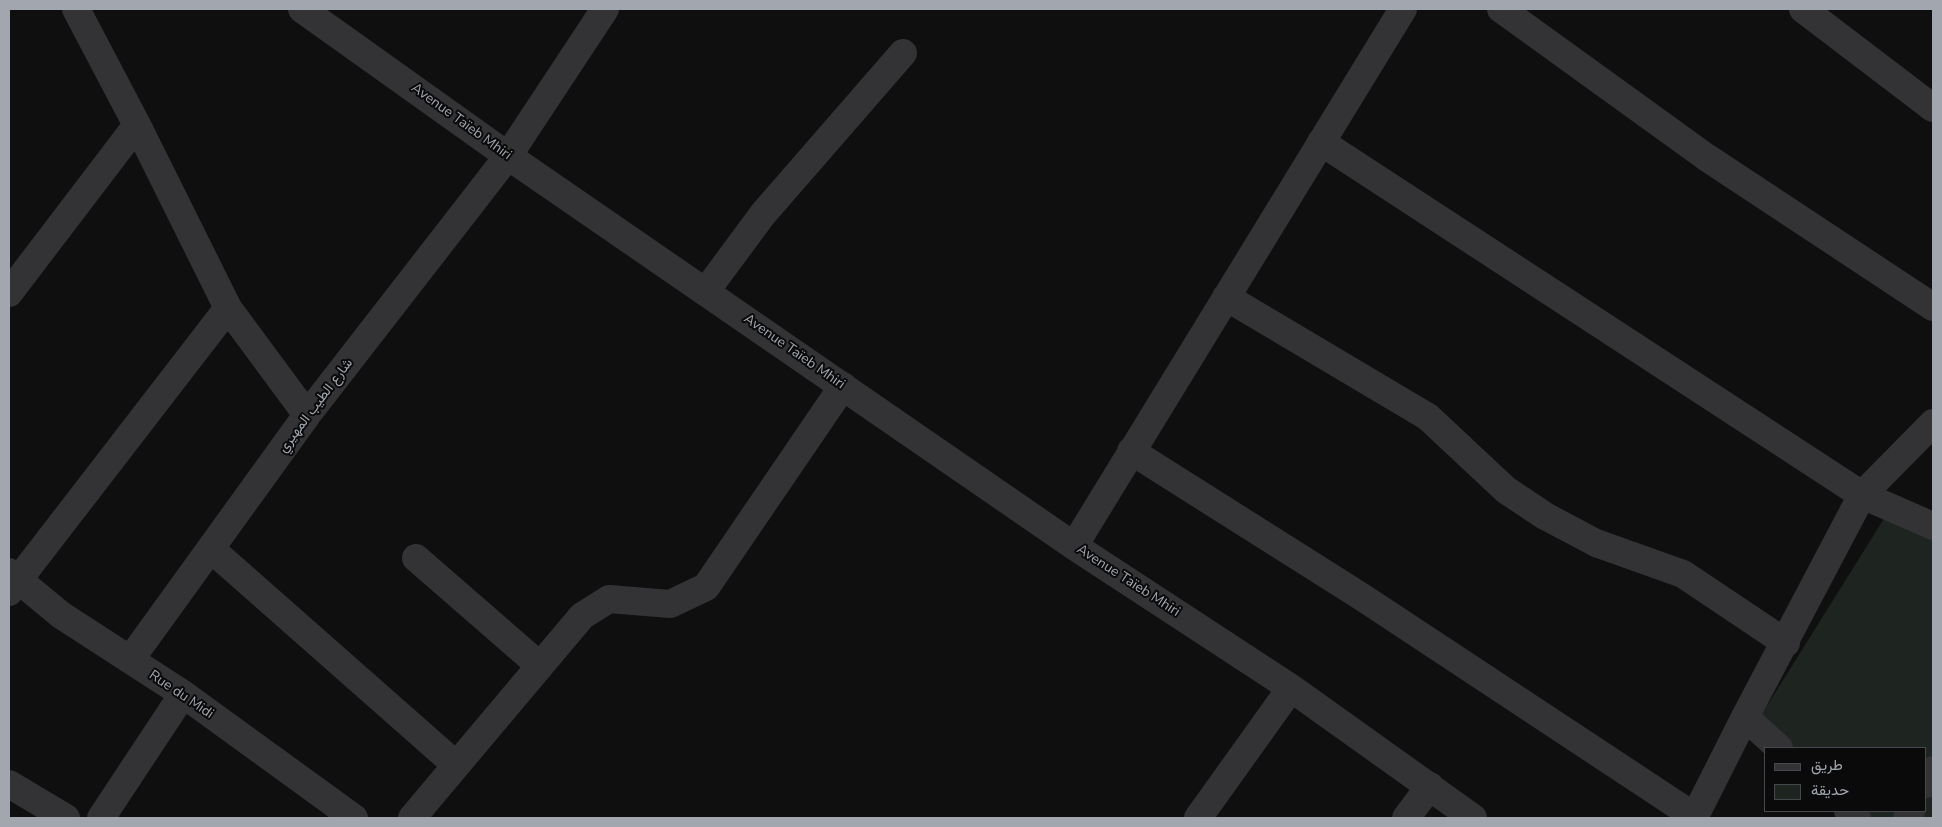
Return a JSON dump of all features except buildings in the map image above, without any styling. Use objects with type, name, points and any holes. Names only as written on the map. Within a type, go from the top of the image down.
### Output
[{"type":"street","points":[[76,9],[138,125],[228,308],[308,415]]},
{"type":"street","name":"Avenue Taïeb Mhiri","points":[[302,9],[508,156],[1074,546],[1291,688],[1473,818]]},
{"type":"street","name":"شارع الطيب المهيري","points":[[130,660],[308,415],[508,156],[605,9]]},
{"type":"street","points":[[1074,546],[1403,9]]},
{"type":"street","points":[[1501,9],[1706,157],[1933,307]]},
{"type":"street","points":[[1803,9],[1933,108]]},
{"type":"street","points":[[706,291],[763,214],[903,53]]},
{"type":"street","points":[[9,293],[138,125]]},
{"type":"street","points":[[1321,142],[1862,495],[1933,526]]},
{"type":"street","points":[[1226,297],[1420,412],[1454,439],[1506,490],[1545,516],[1596,543],[1683,574],[1786,642]]},
{"type":"street","points":[[11,581],[228,308]]},
{"type":"street","points":[[412,818],[582,616],[609,599],[670,604],[706,587],[843,386]]},
{"type":"street","points":[[1132,451],[1362,597],[1695,818],[1745,717],[1862,495],[1933,423]]},
{"type":"street","points":[[211,549],[456,765]]},
{"type":"street","points":[[416,558],[539,665]]},
{"type":"street","name":"Rue du Midi","points":[[11,581],[182,694],[354,818]]},
{"type":"street","points":[[1198,818],[1291,688]]},
{"type":"street","points":[[101,818],[182,694]]},
{"type":"street","points":[[1745,717],[1778,747]]},
{"type":"street","points":[[1927,782],[1933,770]]},
{"type":"street","points":[[9,784],[66,818]]},
{"type":"street","points":[[1406,818],[1430,786]]},
{"type":"green space","points":[[1885,517],[1933,537],[1933,818],[1862,818],[1854,812],[1927,812],[1927,747],[1781,747],[1755,725]]}]
